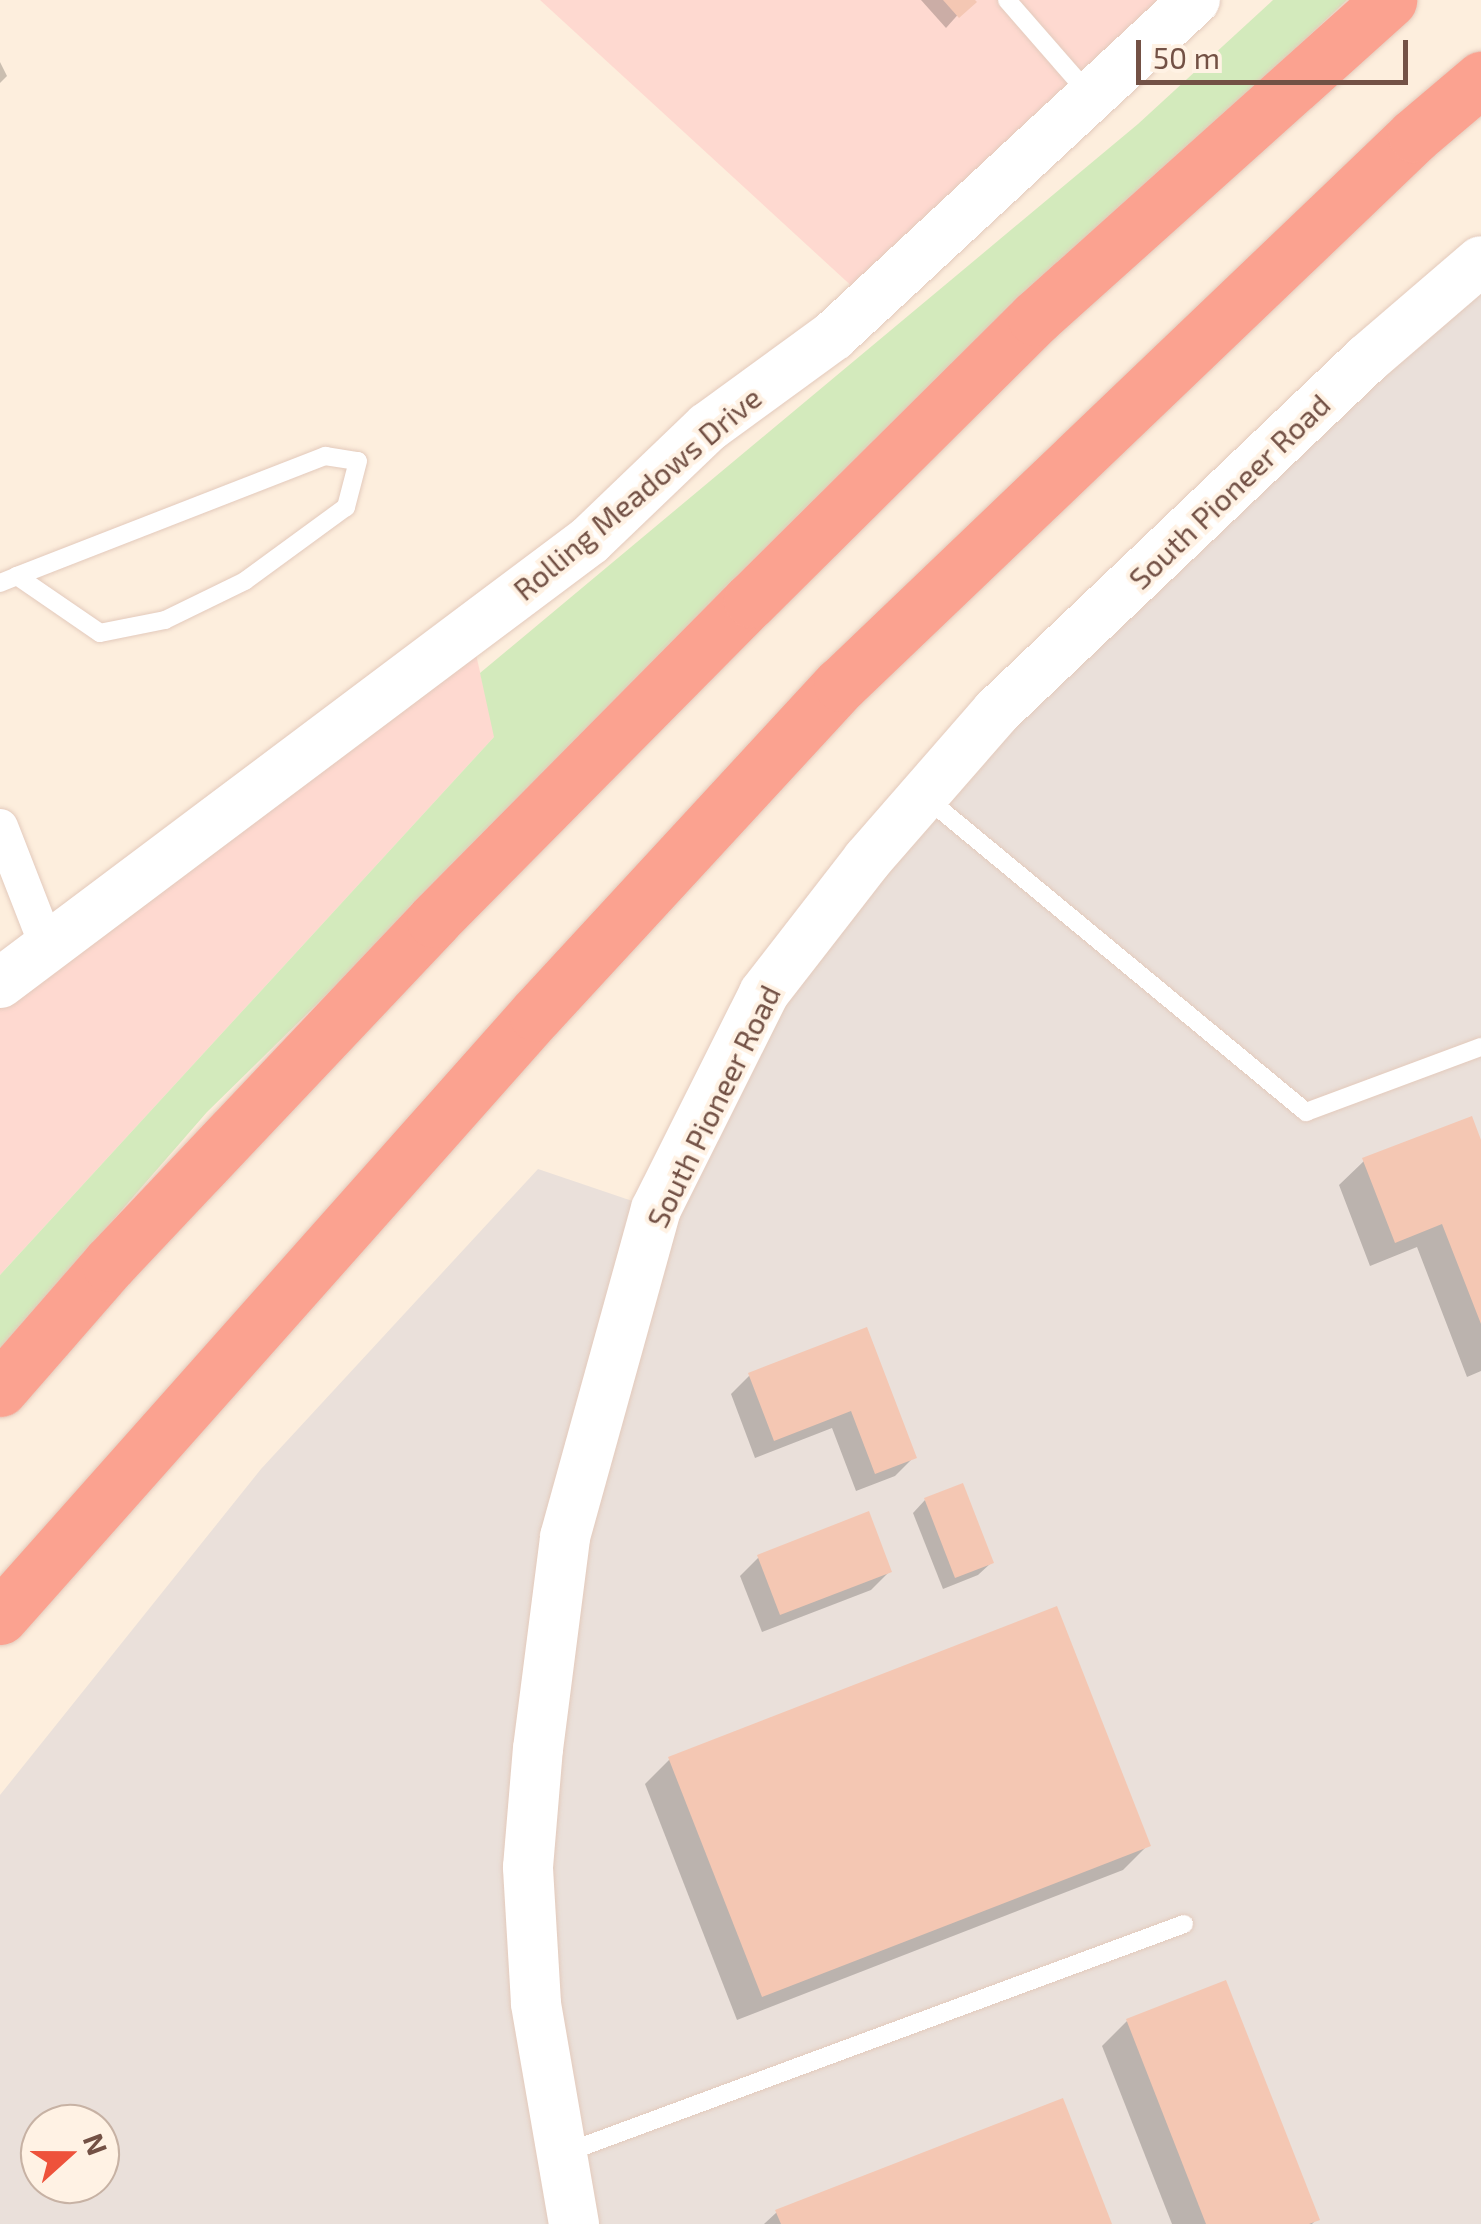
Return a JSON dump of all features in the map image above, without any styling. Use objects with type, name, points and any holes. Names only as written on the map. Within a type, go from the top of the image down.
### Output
[{"type":"highway","points":[[0,1389],[109,1264],[434,920],[764,586],[1035,318],[1389,0]]},
{"type":"highway","points":[[0,1617],[536,1014],[841,684],[1415,135],[1481,79]]},
{"type":"main road","name":"Rolling Meadows Drive","points":[[0,983],[590,540],[708,427],[833,336],[1195,0]]},
{"type":"main road","name":"South Pioneer Road","points":[[574,2224],[536,2003],[528,1866],[564,1538],[656,1209],[764,992],[996,712],[1368,359],[1481,261]]},
{"type":"street","points":[[0,826],[48,949]]},
{"type":"lane","points":[[1007,0],[1090,95]]},
{"type":"lane","points":[[325,456],[358,461],[346,506],[246,581],[165,620],[100,634],[8,579],[325,456]]},
{"type":"lane","points":[[924,795],[1306,1112],[1481,1047]]},
{"type":"lane","points":[[560,2155],[1184,1924]]},
{"type":"shaded area","points":[[540,0],[1195,0],[869,302]]},
{"type":"shaded area","points":[[1481,261],[1481,2224],[0,2224],[0,1795],[261,1469],[538,1169],[656,1209],[867,860]]},
{"type":"shaded area","points":[[470,629],[495,736],[0,1275],[0,983]]},
{"type":"green space","points":[[1273,0],[1347,0],[1173,164],[207,1112],[0,1350],[0,1275],[494,737],[480,673],[1138,124]]},
{"type":"building","points":[[943,0],[975,0],[977,2],[959,18]]},
{"type":"building","points":[[1472,1116],[1481,1140],[1481,1324],[1442,1224],[1395,1243],[1362,1158]]},
{"type":"building","points":[[867,1327],[917,1458],[875,1474],[851,1411],[774,1441],[748,1373]]},
{"type":"building","points":[[963,1483],[994,1563],[955,1578],[924,1498]]},
{"type":"building","points":[[869,1511],[892,1572],[780,1615],[757,1555]]},
{"type":"building","points":[[1057,1606],[1151,1846],[762,1997],[668,1757]]},
{"type":"building","points":[[1226,1980],[1320,2220],[1309,2224],[1206,2224],[1126,2019]]},
{"type":"building","points":[[1063,2098],[1112,2224],[781,2224],[775,2210]]}]
